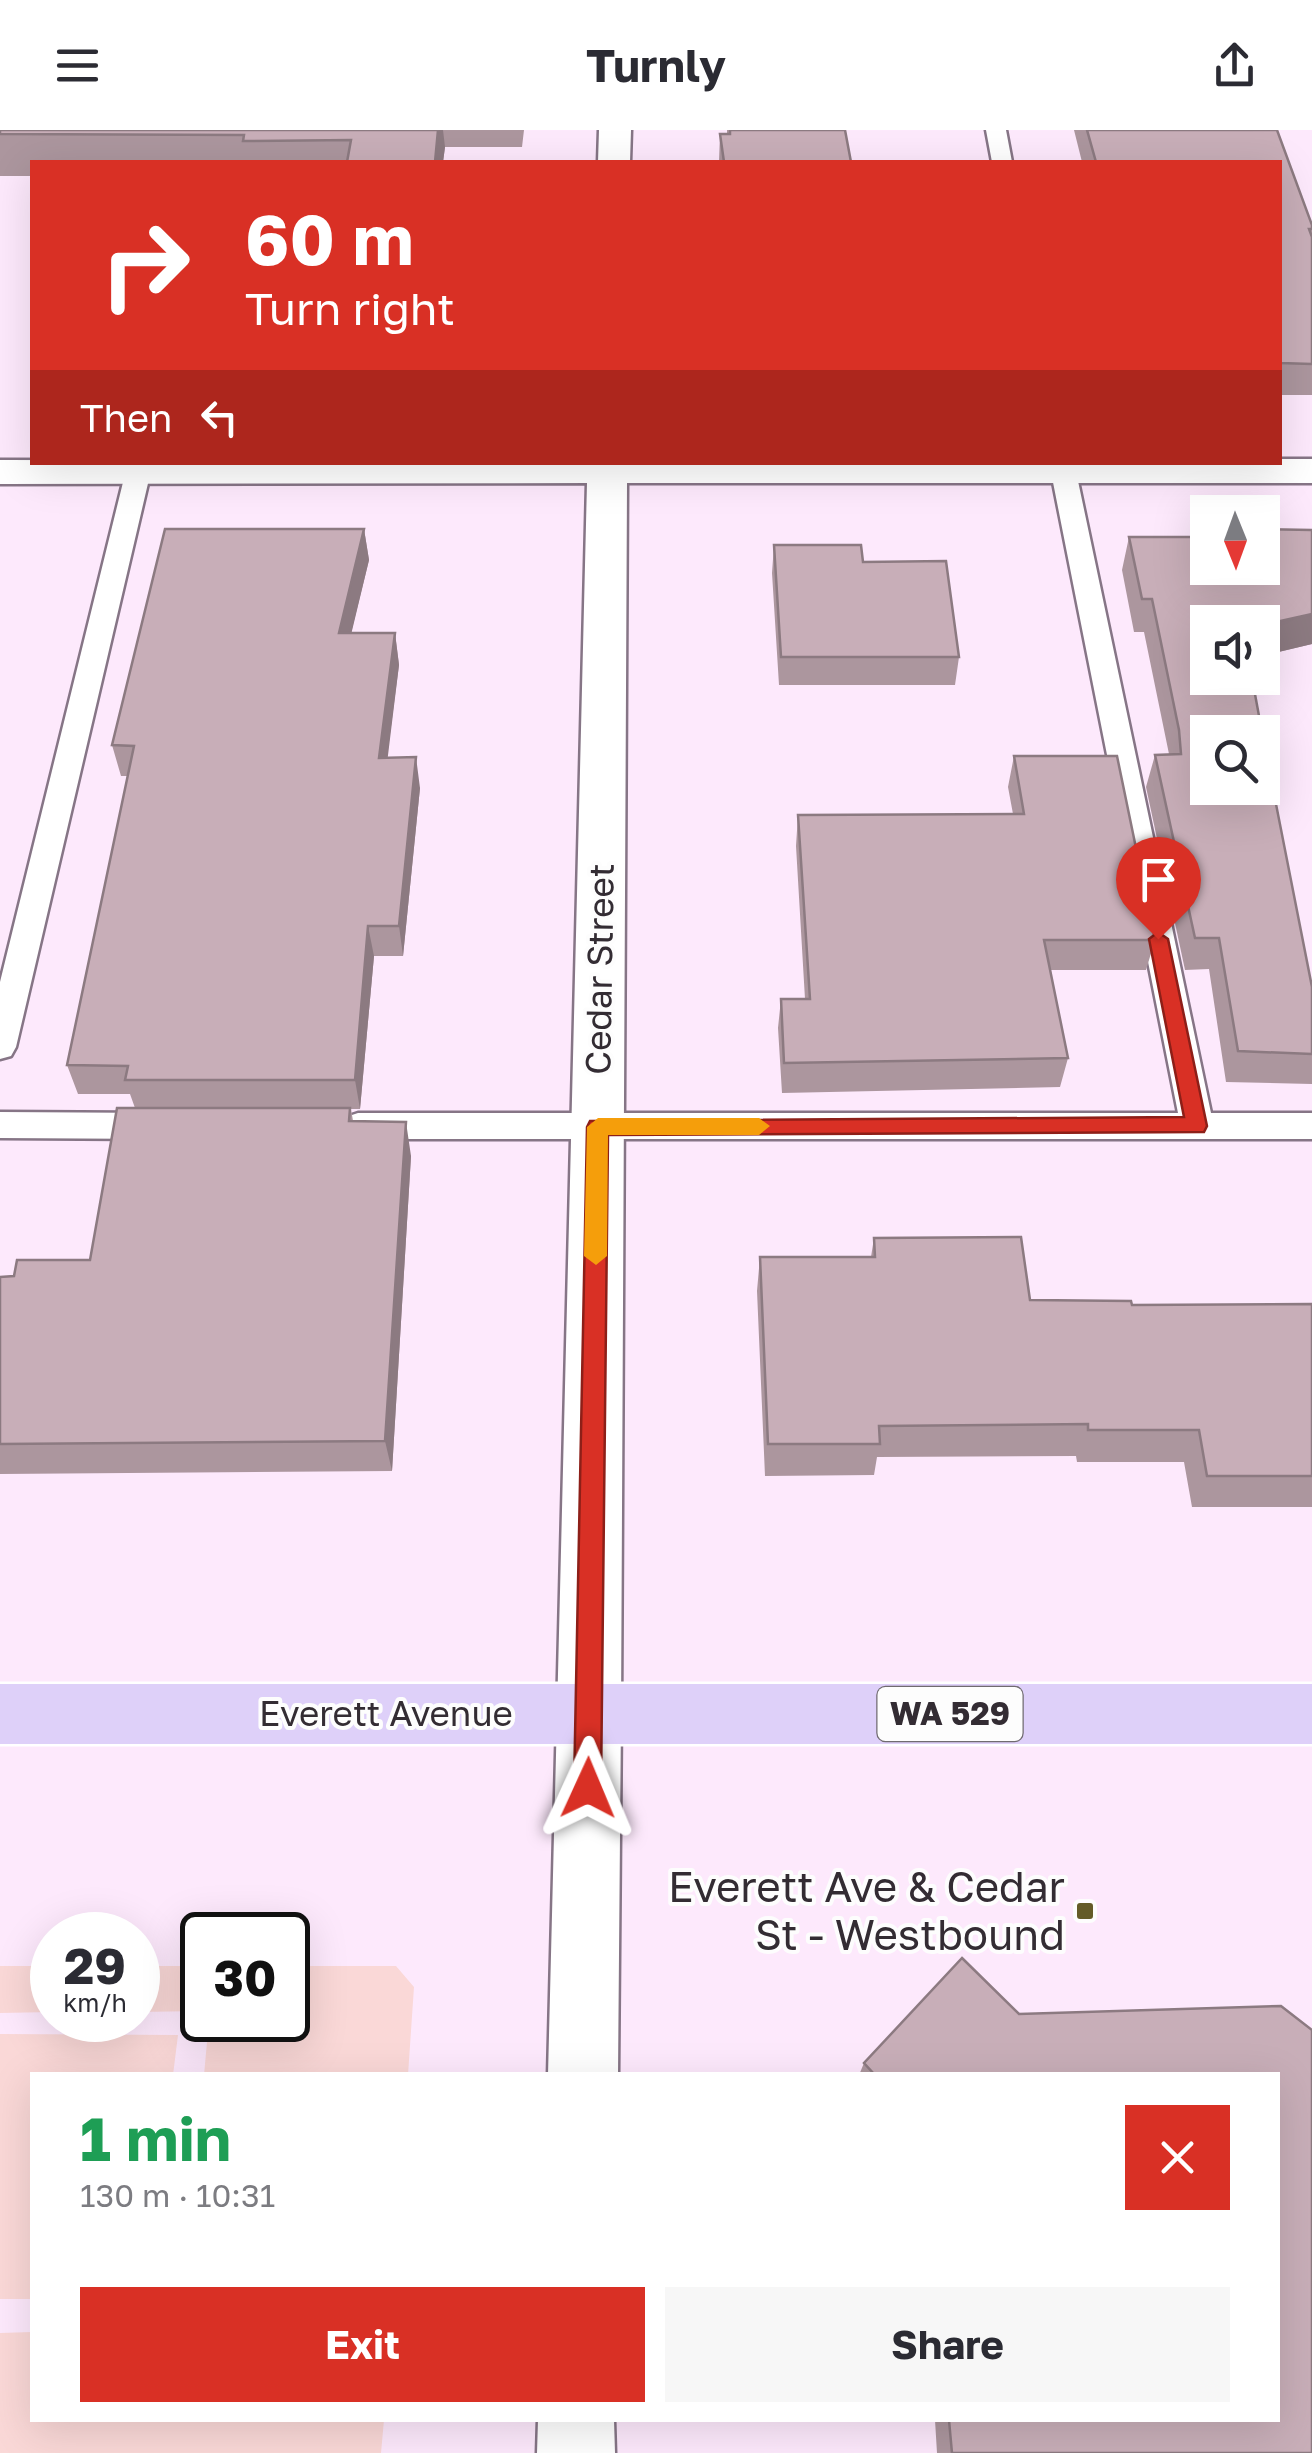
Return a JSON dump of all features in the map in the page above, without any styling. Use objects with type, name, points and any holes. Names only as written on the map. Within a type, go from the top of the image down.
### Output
[{"type":"main road","name":"Everett Avenue","points":[[0,1714],[1312,1714]]},
{"type":"street","points":[[614,160],[615,130]]},
{"type":"street","points":[[0,472],[140,467],[1062,467],[1312,471]]},
{"type":"street","name":"Cedar Street","points":[[583,2072],[607,467]]},
{"type":"street","points":[[576,2422],[576,2453]]},
{"type":"lane","points":[[996,130],[1002,160]]},
{"type":"lane","points":[[0,1047],[140,467]]},
{"type":"lane","points":[[1062,467],[1197,1126]]},
{"type":"lane","points":[[0,1125],[194,1126]]},
{"type":"lane","points":[[331,1126],[1312,1126]]},
{"type":"shaded area","points":[[0,1966],[30,1966],[30,2012],[0,2013]]},
{"type":"shaded area","points":[[160,1966],[180,1966],[180,2011],[160,2012]]},
{"type":"shaded area","points":[[310,1966],[396,1966],[414,1987],[408,2072],[204,2072],[207,2042],[310,2042]]},
{"type":"shaded area","points":[[0,2034],[30,2034],[30,2042],[160,2042],[160,2035],[178,2035],[173,2072],[30,2072],[30,2299],[0,2299]]},
{"type":"shaded area","points":[[30,2332],[30,2422],[384,2422],[381,2453],[0,2453],[0,2333]]},
{"type":"building","points":[[0,130],[438,130],[435,160],[347,160],[351,140],[243,141],[244,135],[0,134]]},
{"type":"building","points":[[730,130],[845,130],[851,160],[724,160],[720,134],[730,134]]},
{"type":"building","points":[[1087,130],[1277,130],[1312,225],[1312,364],[1282,363],[1282,160],[1095,160]]},
{"type":"building","points":[[165,529],[364,529],[339,633],[395,633],[379,758],[416,757],[399,926],[368,926],[355,1080],[125,1080],[128,1066],[67,1065],[134,746],[112,745]]},
{"type":"building","points":[[1280,529],[1312,530],[1312,614],[1280,621],[1280,605],[1190,605],[1190,695],[1255,695],[1259,715],[1190,715],[1190,805],[1276,805],[1312,987],[1312,1054],[1238,1051],[1219,938],[1195,938],[1155,755],[1181,754],[1179,730],[1152,599],[1142,599],[1129,537],[1190,537],[1190,585],[1280,585]]},
{"type":"building","points":[[774,545],[861,545],[863,562],[946,561],[959,657],[781,657]]},
{"type":"building","points":[[1014,756],[1117,756],[1155,940],[1044,940],[1068,1058],[784,1063],[781,999],[810,999],[798,815],[1024,814]]},
{"type":"building","points":[[117,1108],[350,1108],[349,1121],[406,1122],[385,1441],[0,1444],[0,1277],[14,1276],[17,1260],[90,1260]]},
{"type":"building","points":[[1021,1237],[1030,1300],[1131,1301],[1132,1305],[1312,1304],[1312,1476],[1207,1476],[1199,1430],[1088,1430],[1088,1424],[879,1426],[880,1444],[768,1444],[760,1257],[875,1257],[874,1238]]},
{"type":"building","points":[[962,1958],[1019,2014],[1281,2006],[1312,2030],[1312,2453],[952,2453],[949,2422],[1280,2422],[1280,2072],[872,2072],[864,2063]]},
{"type":"slow traffic","points":[[596,1256],[598,1127],[759,1126]]},
{"type":"place","name":"Everett Ave & Cedar St - Westbound","points":[[1085,1911]]},
{"type":"route","points":[[588,1788],[598,1127],[1197,1126],[1158,939]]}]
